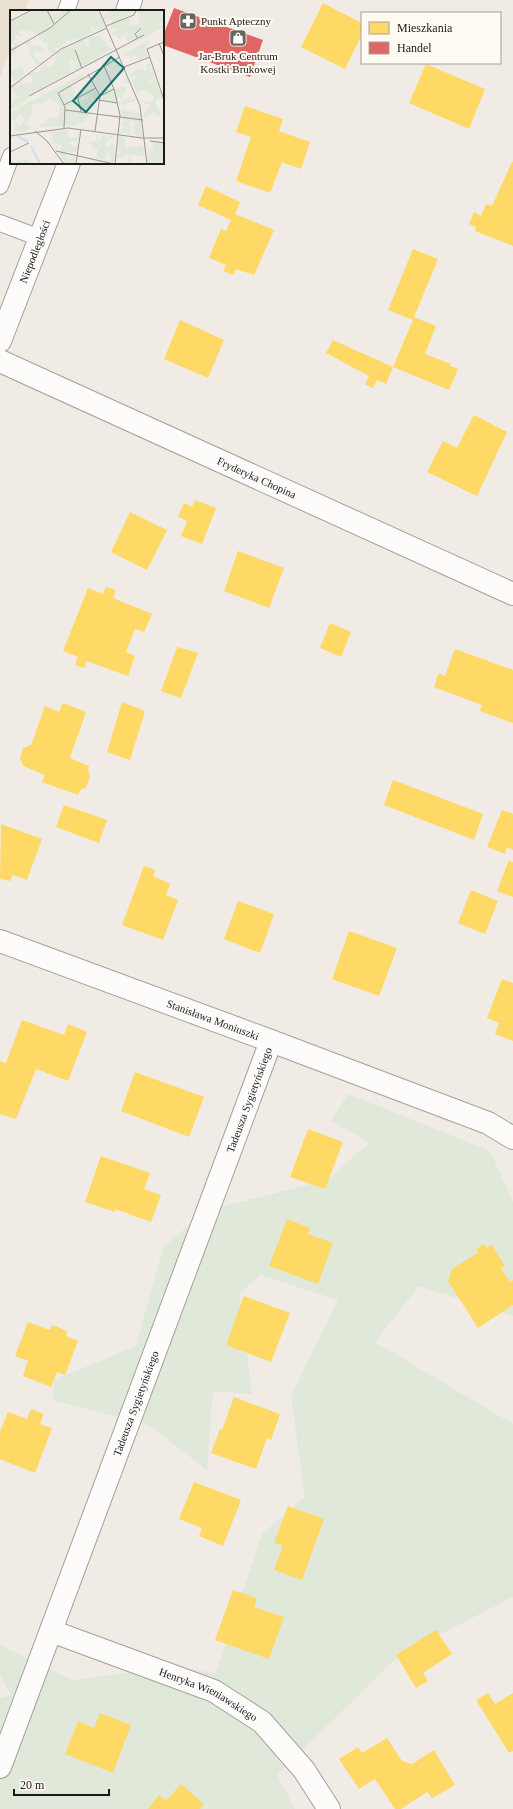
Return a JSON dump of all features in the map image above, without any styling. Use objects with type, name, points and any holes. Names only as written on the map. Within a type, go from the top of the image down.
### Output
[{"type":"street","points":[[127,10],[131,0]]},
{"type":"street","name":"Niepodległości","points":[[0,341],[69,164]]},
{"type":"street","name":"Fryderyka Chopina","points":[[0,361],[513,594]]},
{"type":"street","name":"Stanisława Moniuszki","points":[[0,941],[488,1123],[513,1138]]},
{"type":"street","name":"Tadeusza Sygietyńskiego","points":[[0,1767],[271,1041]]},
{"type":"street","name":"Henryka Wieniawskiego","points":[[51,1630],[214,1691],[262,1722],[304,1770],[329,1809]]},
{"type":"lane","points":[[66,10],[70,0]]},
{"type":"lane","points":[[0,186],[10,159]]},
{"type":"lane","points":[[0,223],[40,238]]},
{"type":"shaded area","points":[[0,0],[29,0],[25,10],[10,10],[10,51],[0,77]]},
{"type":"shaded area","points":[[348,1094],[490,1151],[513,1202],[513,1316],[419,1286],[375,1342],[513,1424],[513,1597],[437,1636],[392,1662],[277,1775],[295,1809],[0,1809],[0,1698],[11,1695],[0,1675],[0,1645],[72,1680],[173,1667],[216,1673],[262,1534],[305,1497],[291,1396],[338,1300],[261,1275],[239,1293],[252,1394],[213,1391],[207,1470],[150,1426],[53,1400],[54,1380],[136,1346],[163,1248],[205,1211],[327,1180],[369,1143],[331,1120]]},
{"type":"building: Mieszkania","points":[[323,3],[361,22],[361,36],[345,69],[301,47]]},
{"type":"building: Mieszkania","points":[[426,64],[485,89],[469,129],[409,103]]},
{"type":"building: Mieszkania","points":[[245,106],[283,119],[279,131],[310,142],[301,169],[282,162],[270,193],[236,181],[251,137],[236,132]]},
{"type":"building: Mieszkania","points":[[512,162],[513,246],[475,231],[476,227],[469,224],[474,212],[481,216],[486,204],[492,206]]},
{"type":"building: Mieszkania","points":[[206,186],[240,202],[235,214],[274,230],[254,275],[236,269],[233,275],[223,271],[226,265],[209,258],[221,229],[226,231],[231,220],[198,205]]},
{"type":"building: Mieszkania","points":[[413,249],[438,259],[414,317],[436,326],[425,354],[451,364],[450,366],[458,369],[449,390],[393,367],[413,320],[388,310]]},
{"type":"building: Mieszkania","points":[[180,320],[224,340],[208,378],[164,359]]},
{"type":"building: Mieszkania","points":[[333,340],[393,367],[386,384],[377,380],[373,388],[365,384],[369,376],[326,353]]},
{"type":"building: Mieszkania","points":[[474,415],[507,432],[477,496],[427,472],[443,441],[457,448]]},
{"type":"building: Mieszkania","points":[[195,500],[216,508],[202,544],[181,536],[187,521],[178,517],[184,503],[192,507]]},
{"type":"building: Mieszkania","points":[[130,512],[167,530],[147,570],[111,552]]},
{"type":"building: Mieszkania","points":[[238,551],[284,568],[269,608],[224,591]]},
{"type":"building: Mieszkania","points":[[106,587],[116,590],[113,598],[152,614],[144,632],[135,629],[126,652],[135,656],[128,676],[87,661],[84,668],[75,665],[78,657],[63,651],[88,588],[103,594]]},
{"type":"building: Mieszkania","points":[[330,623],[351,632],[341,657],[320,648]]},
{"type":"building: Mieszkania","points":[[177,647],[198,653],[181,698],[161,691]]},
{"type":"building: Mieszkania","points":[[455,649],[513,670],[513,723],[480,711],[482,705],[434,687],[439,673],[445,676]]},
{"type":"building: Mieszkania","points":[[122,702],[145,711],[130,760],[107,752]]},
{"type":"building: Mieszkania","points":[[63,703],[86,712],[70,758],[89,766],[88,770],[90,777],[86,788],[80,790],[78,795],[42,782],[45,775],[23,766],[20,758],[23,748],[31,745],[45,706],[59,712]]},
{"type":"building: Mieszkania","points":[[393,780],[483,814],[474,840],[384,805]]},
{"type":"building: Mieszkania","points":[[64,805],[107,820],[99,843],[56,827]]},
{"type":"building: Mieszkania","points":[[502,810],[513,814],[513,850],[507,847],[505,854],[487,847]]},
{"type":"building: Mieszkania","points":[[1,824],[42,839],[27,880],[13,875],[10,881],[0,879]]},
{"type":"building: Mieszkania","points":[[509,860],[513,862],[513,897],[497,891]]},
{"type":"building: Mieszkania","points":[[144,866],[155,870],[153,876],[170,884],[166,895],[178,900],[163,940],[122,925]]},
{"type":"building: Mieszkania","points":[[471,890],[498,901],[485,934],[458,923]]},
{"type":"building: Mieszkania","points":[[238,901],[274,914],[260,953],[224,939]]},
{"type":"building: Mieszkania","points":[[349,931],[397,948],[379,996],[332,979]]},
{"type":"building: Mieszkania","points":[[502,979],[513,983],[513,1041],[495,1034],[499,1023],[487,1018]]},
{"type":"building: Mieszkania","points":[[22,1020],[64,1035],[68,1024],[87,1032],[68,1081],[36,1069],[16,1119],[0,1114],[0,1061],[6,1063]]},
{"type":"building: Mieszkania","points":[[135,1072],[204,1097],[189,1137],[121,1111]]},
{"type":"building: Mieszkania","points":[[308,1129],[343,1142],[325,1189],[290,1177]]},
{"type":"building: Mieszkania","points":[[101,1156],[150,1173],[144,1189],[161,1195],[151,1222],[115,1209],[115,1212],[85,1202]]},
{"type":"building: Mieszkania","points":[[287,1219],[310,1228],[308,1234],[333,1243],[318,1284],[269,1266]]},
{"type":"building: Mieszkania","points":[[484,1244],[486,1248],[491,1244],[505,1266],[501,1268],[510,1282],[513,1280],[513,1305],[478,1328],[448,1281],[452,1269],[478,1253],[476,1249]]},
{"type":"building: Mieszkania","points":[[244,1296],[290,1313],[271,1362],[226,1345]]},
{"type":"building: Mieszkania","points":[[28,1322],[50,1330],[52,1325],[67,1331],[66,1336],[78,1341],[65,1375],[57,1372],[51,1387],[23,1376],[28,1361],[15,1356]]},
{"type":"building: Mieszkania","points":[[234,1397],[280,1414],[271,1440],[267,1438],[256,1469],[211,1453],[220,1429],[222,1430]]},
{"type":"building: Mieszkania","points":[[31,1409],[44,1414],[40,1424],[52,1428],[35,1473],[0,1459],[0,1432],[8,1412],[27,1419]]},
{"type":"building: Mieszkania","points":[[194,1482],[241,1500],[223,1546],[199,1536],[202,1528],[179,1519]]},
{"type":"building: Mieszkania","points":[[288,1506],[324,1519],[302,1580],[274,1570],[283,1545],[274,1543]]},
{"type":"building: Mieszkania","points":[[233,1590],[257,1598],[254,1607],[284,1617],[269,1659],[215,1640]]},
{"type":"building: Mieszkania","points":[[436,1630],[452,1654],[423,1673],[428,1681],[416,1688],[396,1655]]},
{"type":"building: Mieszkania","points":[[488,1693],[495,1704],[513,1693],[513,1751],[509,1753],[476,1700]]},
{"type":"building: Mieszkania","points":[[100,1713],[131,1725],[113,1773],[65,1754],[78,1721],[94,1728]]},
{"type":"building: Mieszkania","points":[[387,1738],[402,1761],[412,1764],[434,1750],[455,1785],[432,1798],[427,1792],[401,1809],[395,1809],[375,1779],[359,1789],[339,1759],[358,1747],[362,1753]]},
{"type":"building: Mieszkania","points":[[181,1784],[204,1804],[200,1809],[148,1809],[159,1795],[166,1801]]},
{"type":"building: Handel","points":[[174,8],[263,40],[250,77],[164,45],[164,33]]},
{"type":"place","name":"Punkt Apteczny","points":[[188,21]]},
{"type":"place","name":"Jar-Bruk Centrum Kostki Brukowej","points":[[238,38]]}]
